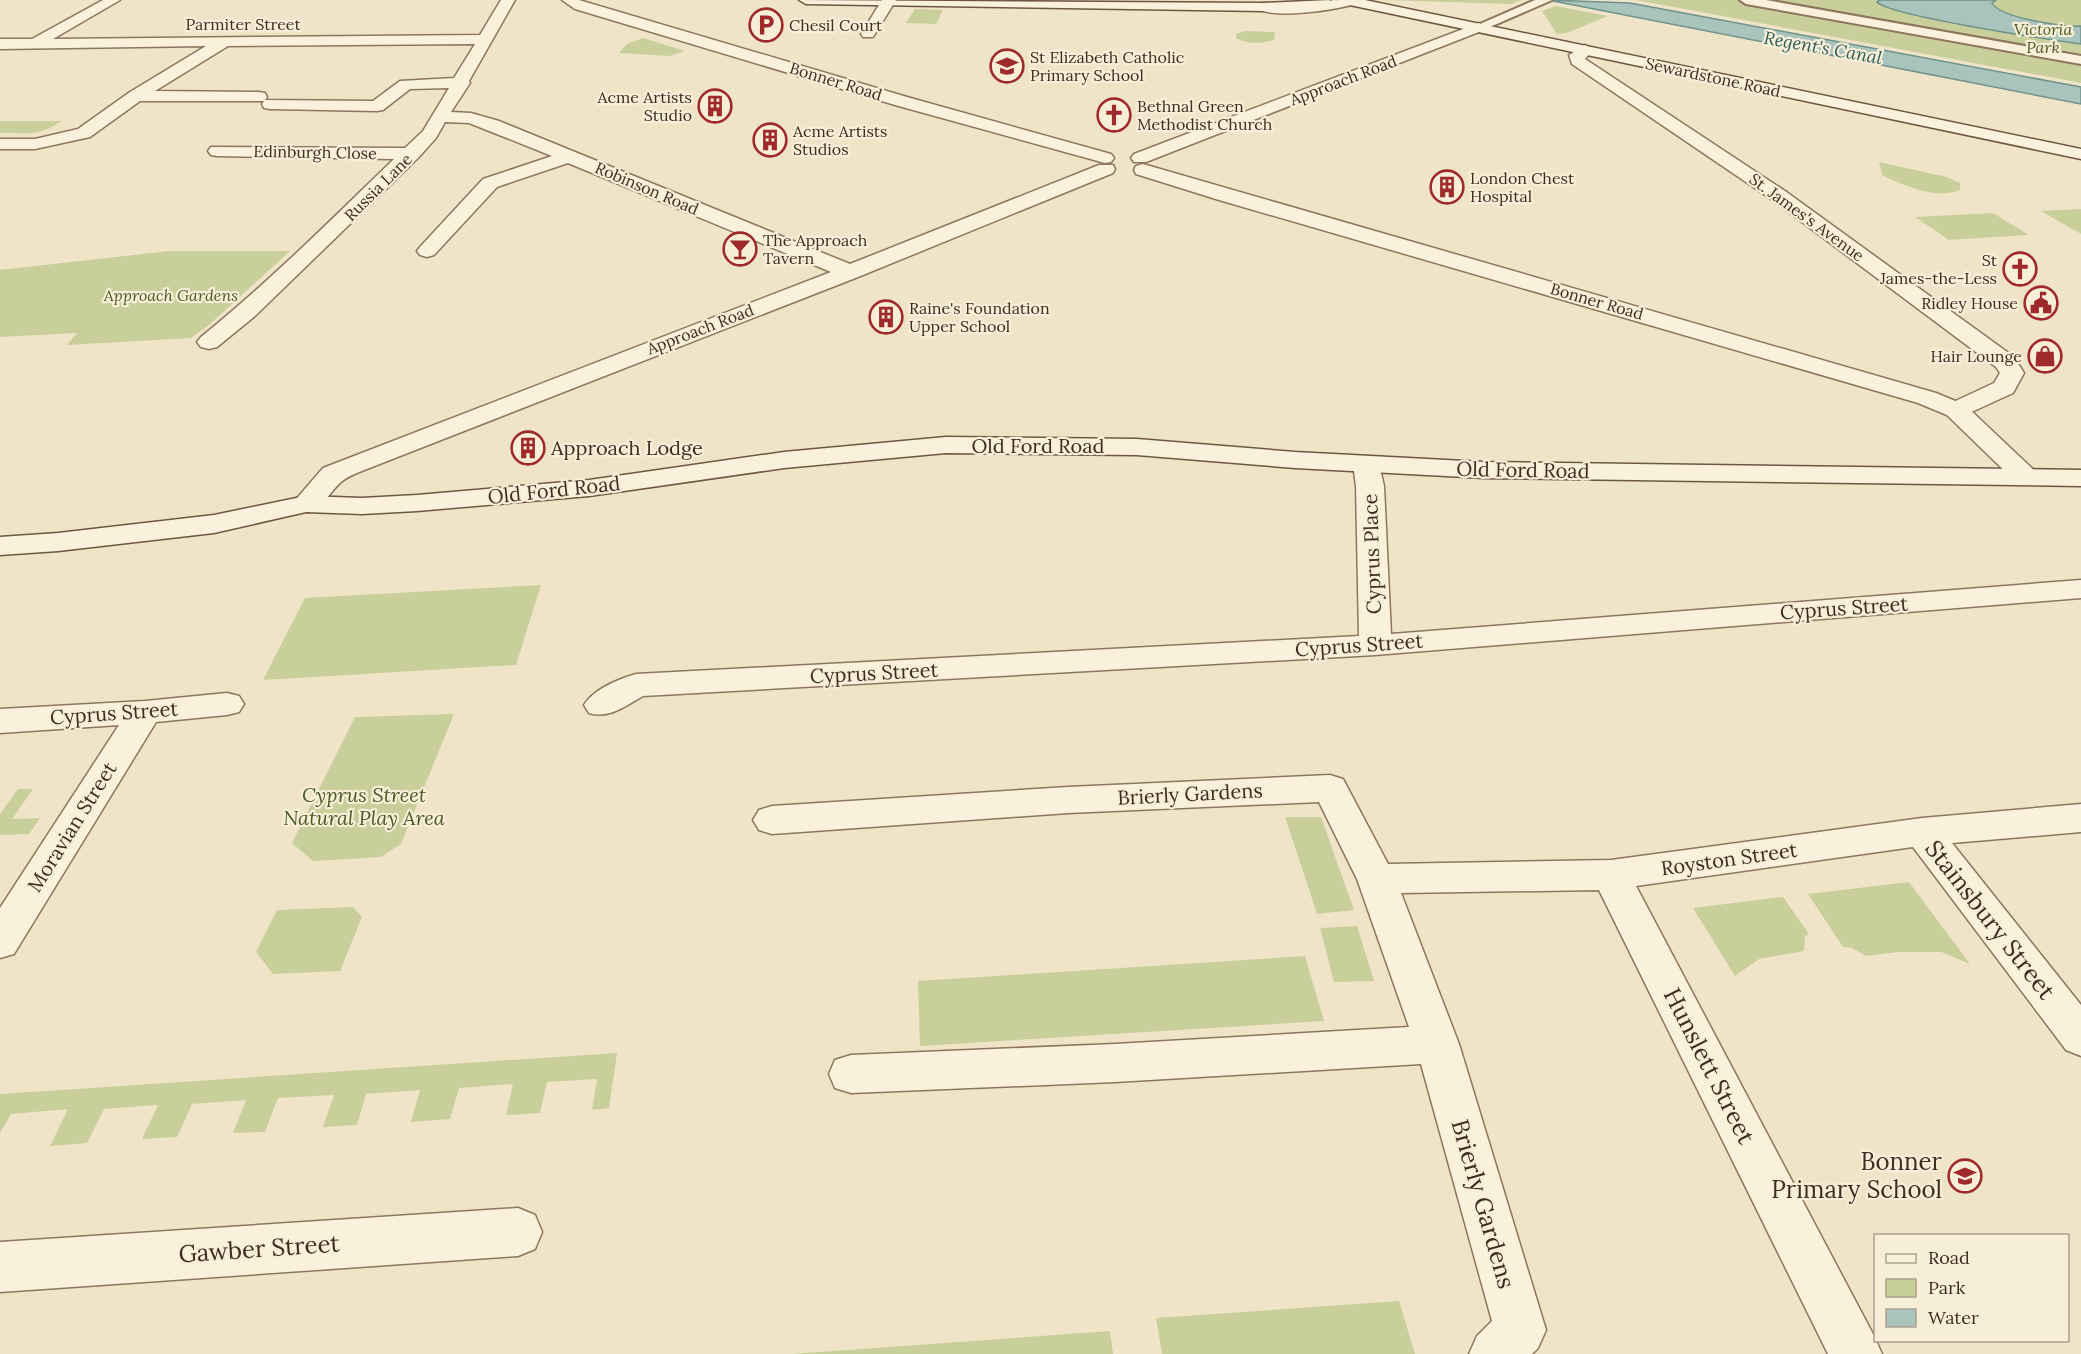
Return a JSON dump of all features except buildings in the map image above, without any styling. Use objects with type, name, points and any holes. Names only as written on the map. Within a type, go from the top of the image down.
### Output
[{"type":"street","points":[[34,43],[113,0]]},
{"type":"street","name":"Russia Lane","points":[[208,342],[247,311],[315,248],[430,134],[508,0]]},
{"type":"street","name":"Bonner Road","points":[[569,0],[591,9],[1105,164]]},
{"type":"street","points":[[806,0],[1309,9],[1348,1]]},
{"type":"street","points":[[1263,7],[1298,6],[1323,0]]},
{"type":"street","points":[[1479,27],[1546,0]]},
{"type":"street","points":[[1746,0],[2081,60]]},
{"type":"street","points":[[868,34],[889,1]]},
{"type":"street","name":"Sewardstone Road","points":[[1348,1],[2081,154]]},
{"type":"street","name":"Approach Road","points":[[306,504],[333,474],[362,461],[850,272],[1105,164],[1128,173],[1142,164],[1479,27]]},
{"type":"street","name":"Parmiter Street","points":[[0,44],[485,39]]},
{"type":"street","points":[[0,144],[35,144],[84,133],[136,96],[224,42]]},
{"type":"street","name":"St. James's Avenue","points":[[1585,50],[1577,55],[1578,61],[1778,195],[2005,362],[2012,373],[2004,388],[1956,410]]},
{"type":"street","points":[[136,96],[377,106],[406,84],[462,82]]},
{"type":"street","name":"Robinson Road","points":[[441,117],[471,118],[570,156],[850,272]]},
{"type":"street","name":"Edinburgh Close","points":[[217,151],[412,154]]},
{"type":"street","points":[[427,251],[490,183],[570,156]]},
{"type":"street","name":"Bonner Road","points":[[1142,164],[1226,196],[1900,388],[1956,410],[2026,476]]},
{"type":"street","name":"Old Ford Road","points":[[0,546],[58,542],[214,524],[306,504],[417,503],[566,490],[784,460],[946,445],[1137,447],[1366,464],[1484,470],[2081,478]]},
{"type":"street","name":"Cyprus Place","points":[[1366,464],[1370,486],[1376,645]]},
{"type":"street","name":"Cyprus Street","points":[[601,705],[636,685],[1376,645],[2081,589]]},
{"type":"street","name":"Cyprus Street","points":[[0,721],[145,712],[227,704]]},
{"type":"street","name":"Moravian Street","points":[[0,942],[145,712]]},
{"type":"street","name":"Brierly Gardens","points":[[772,820],[1068,800],[1330,788],[1376,879],[1437,1044],[1520,1330],[1495,1354]]},
{"type":"street","name":"Royston Street","points":[[1376,879],[1611,875],[1922,832],[2081,818]]},
{"type":"street","name":"Stainsbury Street","points":[[1922,832],[2081,1037]]},
{"type":"street","name":"Hunslett Street","points":[[1611,875],[1856,1354]]},
{"type":"street","points":[[851,1074],[1103,1064],[1437,1044]]},
{"type":"street","name":"Gawber Street","points":[[0,1267],[518,1232]]},
{"type":"green space","points":[[1384,0],[1522,0],[1511,4]]},
{"type":"green space","name":"Victoria Park","points":[[1636,0],[2081,0],[2081,83]]},
{"type":"green space","points":[[1556,6],[1608,16],[1567,33],[1557,34],[1542,11]]},
{"type":"green space","points":[[915,9],[943,10],[936,24],[906,23]]},
{"type":"green space","points":[[1246,31],[1275,32],[1274,40],[1255,43],[1236,38],[1236,34]]},
{"type":"green space","points":[[643,38],[685,51],[670,56],[619,53],[627,44]]},
{"type":"green space","points":[[0,121],[62,121],[39,132],[0,133]]},
{"type":"green space","points":[[1879,162],[1947,177],[1960,183],[1960,190],[1951,193],[1931,193],[1910,187],[1882,175]]},
{"type":"green space","points":[[2081,209],[2081,234],[2041,211]]},
{"type":"green space","points":[[1993,213],[2029,235],[1949,240],[1915,217]]},
{"type":"green space","name":"Approach Gardens","points":[[169,251],[290,251],[209,325],[191,338],[67,345],[77,333],[0,337],[0,270]]},
{"type":"green space","points":[[541,585],[516,665],[263,680],[305,598]]},
{"type":"green space","name":"Cyprus Street Natural Play Area","points":[[454,714],[401,844],[381,857],[313,861],[292,843],[355,717]]},
{"type":"green space","points":[[18,789],[33,789],[12,819],[40,818],[29,834],[0,835],[0,814]]},
{"type":"green space","points":[[1285,817],[1321,817],[1354,910],[1317,914]]},
{"type":"green space","points":[[1909,882],[1970,964],[1941,952],[1898,952],[1866,956],[1852,948],[1843,947],[1808,894]]},
{"type":"green space","points":[[1783,897],[1809,934],[1805,936],[1804,951],[1759,959],[1735,976],[1693,908]]},
{"type":"green space","points":[[353,907],[362,917],[340,971],[273,974],[256,952],[277,910]]},
{"type":"green space","points":[[1357,926],[1374,981],[1334,982],[1320,928]]},
{"type":"green space","points":[[1305,956],[1324,1021],[920,1046],[918,981]]},
{"type":"green space","points":[[617,1053],[609,1108],[592,1110],[597,1079],[547,1082],[540,1113],[506,1115],[513,1084],[459,1088],[450,1119],[411,1122],[420,1090],[366,1094],[357,1125],[323,1127],[334,1095],[278,1098],[265,1132],[233,1133],[246,1100],[192,1104],[177,1137],[142,1139],[158,1105],[104,1109],[87,1143],[50,1146],[68,1109],[11,1114],[0,1133],[0,1094]]},
{"type":"green space","points":[[1399,1301],[1415,1354],[1162,1354],[1156,1318]]},
{"type":"green space","points":[[1110,1331],[1113,1354],[791,1354]]},
{"type":"water","name":"Regent's Canal","points":[[1548,0],[1630,3],[2081,87],[2081,104]]},
{"type":"water","points":[[1880,0],[1996,0],[1992,3],[1997,8],[2019,17],[2047,23],[2081,26],[2081,44],[2007,33],[1910,14],[1888,8],[1877,2]]},
{"type":"place","name":"Chesil Court","points":[[766,25]]},
{"type":"place","name":"St Elizabeth Catholic Primary School","points":[[1007,66]]},
{"type":"place","name":"Acme Artists Studio","points":[[715,106]]},
{"type":"place","name":"Bethnal Green Methodist Church","points":[[1114,115]]},
{"type":"place","name":"Acme Artists Studios","points":[[770,140]]},
{"type":"place","name":"London Chest Hospital","points":[[1447,187]]},
{"type":"place","name":"The Approach Tavern","points":[[740,249]]},
{"type":"place","name":"St James-the-Less","points":[[2020,269]]},
{"type":"place","name":"Ridley House","points":[[2041,303]]},
{"type":"place","name":"Raine's Foundation Upper School","points":[[886,317]]},
{"type":"place","name":"Hair Lounge","points":[[2045,356]]},
{"type":"place","name":"Approach Lodge","points":[[528,448]]},
{"type":"place","name":"Bonner Primary School","points":[[1965,1176]]}]
